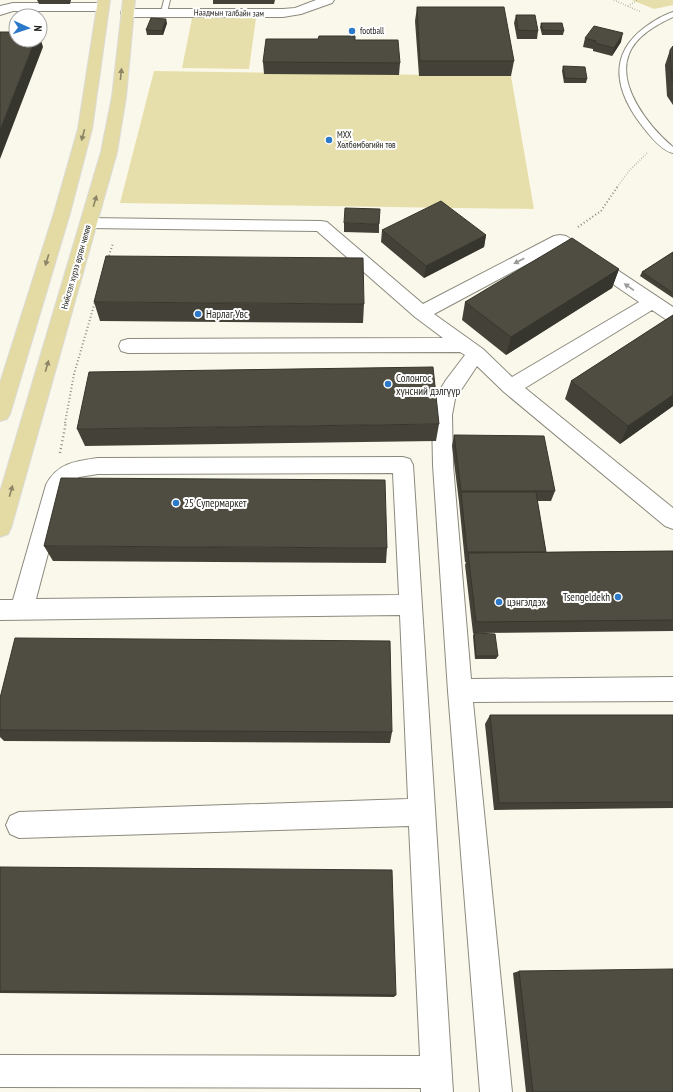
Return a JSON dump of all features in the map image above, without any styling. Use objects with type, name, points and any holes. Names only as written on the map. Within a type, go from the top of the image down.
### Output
[{"type":"main road","points":[[0,414],[62,213],[85,129],[104,4]]},
{"type":"main road","name":"Нийслэл хүрээ өргөн чөлөө","points":[[0,528],[109,152],[116,112],[128,6]]},
{"type":"main road","points":[[87,113],[116,112]]},
{"type":"street","name":"Наадмын талбайн зам","points":[[128,6],[165,6],[283,13],[297,11],[328,0]]},
{"type":"street","points":[[0,11],[15,4],[104,4]]},
{"type":"street","points":[[89,223],[321,226],[421,313],[470,349],[511,387],[673,520]]},
{"type":"street","points":[[421,313],[560,240],[673,316]]},
{"type":"street","points":[[511,387],[652,302]]},
{"type":"street","points":[[128,346],[470,349]]},
{"type":"street","points":[[470,349],[445,398],[442,415],[444,481],[460,691],[496,1092]]},
{"type":"street","points":[[0,1071],[436,1082],[411,605],[403,465],[98,466],[74,469],[56,486],[11,609],[411,605]]},
{"type":"street","points":[[460,691],[673,689]]},
{"type":"street","points":[[18,825],[422,812]]},
{"type":"lane","points":[[673,14],[660,20],[634,42],[623,60],[622,71],[628,94],[634,108],[646,126],[673,151]]},
{"type":"path","points":[[614,0],[660,20]]},
{"type":"path","points":[[628,6],[638,0]]},
{"type":"path","points":[[560,240],[601,211],[629,170],[660,140]]},
{"type":"path","points":[[107,261],[118,223]]},
{"type":"path","points":[[59,454],[74,374],[96,298]]},
{"type":"shaded area","points":[[632,0],[673,0],[673,5],[654,9]]},
{"type":"shaded area","points":[[192,18],[256,18],[249,69],[182,68]]},
{"type":"shaded area","name":"МХХ Хөлбөмбөгийн төв","points":[[154,71],[511,76],[534,209],[120,203]]},
{"type":"building","points":[[417,7],[504,7],[514,61],[420,61]]},
{"type":"building","points":[[516,15],[535,15],[538,31],[518,30]]},
{"type":"building","points":[[151,18],[166,19],[162,31],[146,30]]},
{"type":"building","points":[[541,23],[562,23],[564,31],[543,30]]},
{"type":"building","points":[[594,26],[623,33],[614,48],[595,43],[596,41],[585,38]]},
{"type":"building","points":[[0,32],[8,32],[8,48],[32,48],[0,130]]},
{"type":"building","points":[[319,36],[355,36],[355,40],[398,40],[400,63],[263,62],[266,39],[318,39]]},
{"type":"building","points":[[673,46],[673,82],[670,50]]},
{"type":"building","points":[[563,66],[585,67],[587,79],[565,78]]},
{"type":"building","points":[[441,201],[486,235],[426,266],[382,230]]},
{"type":"building","points":[[345,208],[380,209],[379,224],[344,223]]},
{"type":"building","points":[[572,238],[619,269],[511,337],[465,302]]},
{"type":"building","points":[[673,252],[673,293],[642,272]]},
{"type":"building","points":[[106,256],[363,258],[364,304],[94,302]]},
{"type":"building","points":[[673,315],[673,395],[628,426],[571,381]]},
{"type":"building","points":[[433,367],[439,424],[77,429],[89,372]]},
{"type":"building","points":[[454,435],[544,436],[555,491],[461,491]]},
{"type":"building","points":[[61,478],[385,480],[387,548],[44,546]]},
{"type":"building","points":[[461,492],[536,492],[546,552],[467,552]]},
{"type":"building","points":[[673,551],[673,620],[476,622],[468,553]]},
{"type":"building","points":[[474,633],[495,634],[498,656],[476,656]]},
{"type":"building","points":[[15,638],[390,641],[392,732],[0,730],[0,698]]},
{"type":"building","points":[[490,715],[673,715],[673,802],[499,803]]},
{"type":"building","points":[[0,867],[392,870],[396,995],[0,991]]},
{"type":"building","points":[[673,969],[673,1092],[533,1092],[519,971]]},
{"type":"place","name":"football","points":[[352,31]]},
{"type":"place","name":"МХХ Хөлбөмбөгийн төв","points":[[329,140]]},
{"type":"place","name":"Нарлаг Увс","points":[[198,314]]},
{"type":"place","name":"Солонгос хүнсний дэлгүүр","points":[[388,384]]},
{"type":"place","name":"25 Супермаркет","points":[[176,503]]},
{"type":"place","name":"Tsengeldekh","points":[[618,597]]},
{"type":"place","name":"цэнгэлдэх","points":[[499,602]]}]
